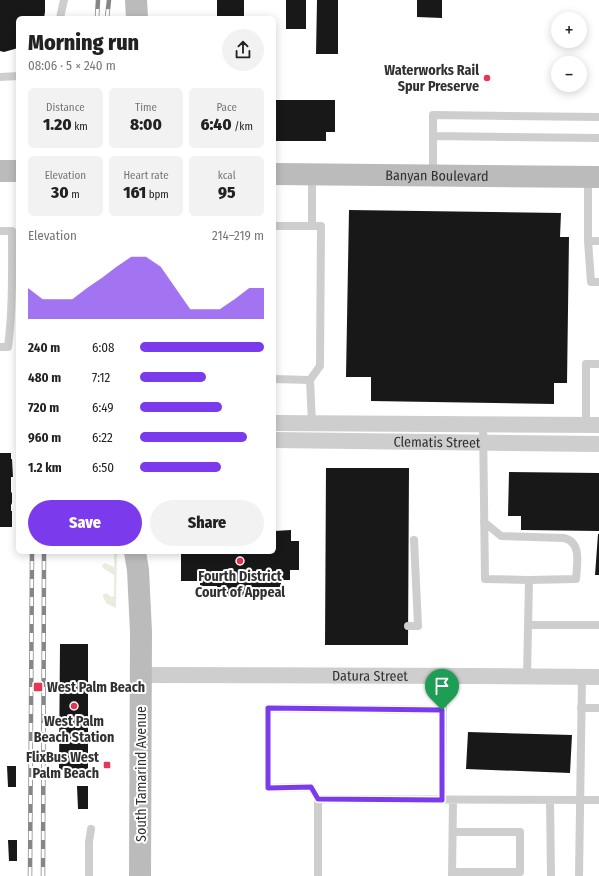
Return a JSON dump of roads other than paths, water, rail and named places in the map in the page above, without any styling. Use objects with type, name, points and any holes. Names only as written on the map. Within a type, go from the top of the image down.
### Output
[{"type":"street","points":[[136,0],[137,16]]},
{"type":"street","points":[[0,171],[16,171]]},
{"type":"street","name":"Banyan Boulevard","points":[[276,174],[593,177]]},
{"type":"street","name":"Clematis Street","points":[[276,423],[592,425]]},
{"type":"street","name":"Clematis Street","points":[[276,440],[599,444]]},
{"type":"street","name":"South Tamarind Avenue","points":[[140,876],[141,558]]},
{"type":"street","name":"Datura Street","points":[[141,675],[528,676],[599,678]]},
{"type":"lane","points":[[60,16],[64,0]]},
{"type":"lane","points":[[0,76],[16,76]]},
{"type":"lane","points":[[433,176],[433,115],[599,117]]},
{"type":"lane","points":[[433,136],[599,138]]},
{"type":"lane","points":[[312,175],[312,226]]},
{"type":"lane","points":[[593,177],[588,241],[591,282],[599,282]]},
{"type":"lane","points":[[276,226],[321,226],[320,366],[310,380],[312,423]]},
{"type":"lane","points":[[0,231],[12,231],[12,318],[8,347],[0,347]]},
{"type":"lane","points":[[588,241],[599,241]]},
{"type":"lane","points":[[592,425],[586,364],[599,364]]},
{"type":"lane","points":[[276,379],[310,380]]},
{"type":"lane","points":[[483,424],[484,579],[576,579],[577,552],[571,541],[564,538],[502,536],[484,522]]},
{"type":"lane","points":[[408,626],[418,626],[414,540]]},
{"type":"lane","points":[[528,676],[529,580]]},
{"type":"lane","points":[[528,625],[599,625]]},
{"type":"lane","points":[[442,800],[443,676]]},
{"type":"lane","points":[[579,876],[582,677]]},
{"type":"lane","points":[[318,876],[318,799],[311,787],[268,788],[268,708],[442,710]]},
{"type":"lane","points":[[581,708],[599,708]]},
{"type":"lane","points":[[318,799],[599,800]]},
{"type":"lane","points":[[453,800],[452,874],[520,872],[520,832],[453,832]]},
{"type":"lane","points":[[550,800],[551,876]]},
{"type":"lane","points":[[89,876],[89,842],[91,829]]},
{"type":"railway","points":[[97,16],[98,0]]},
{"type":"railway","points":[[107,16],[109,0]]},
{"type":"railway","points":[[30,876],[32,554]]},
{"type":"railway","points":[[43,876],[44,554]]},
{"type":"place","name":"Waterworks Rail Spur Preserve","points":[[487,78]]},
{"type":"place","name":"Fourth District Court of Appeal","points":[[240,561]]},
{"type":"place","name":"West Palm Beach","points":[[38,687]]},
{"type":"place","name":"West Palm Beach Station","points":[[74,706]]},
{"type":"place","name":"FlixBus West Palm Beach","points":[[107,765]]}]
